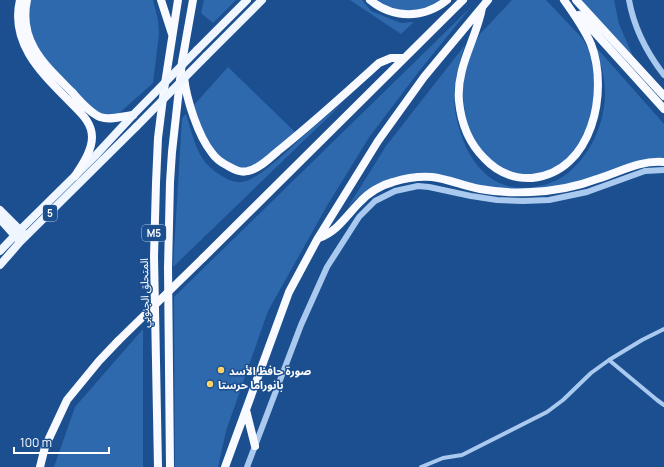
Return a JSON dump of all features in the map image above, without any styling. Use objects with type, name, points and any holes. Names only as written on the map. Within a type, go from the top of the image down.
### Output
[{"type":"highway","points":[[20,0],[18,12],[19,31],[27,53],[37,67],[82,115],[90,127],[92,141],[75,176]]},
{"type":"highway","points":[[27,0],[26,12],[28,34],[38,56],[50,70],[95,114],[111,119],[133,115]]},
{"type":"highway","points":[[161,0],[172,35]]},
{"type":"highway","name":"المتحلق الجنوبي","points":[[158,467],[154,217],[158,138],[178,0]]},
{"type":"highway","name":"M5","points":[[170,467],[169,213],[172,152],[182,62],[193,0]]},
{"type":"highway","points":[[370,0],[385,10],[405,15],[424,13],[440,5],[446,0]]},
{"type":"highway","points":[[40,467],[45,446],[67,400],[99,361],[257,206],[463,0]]},
{"type":"highway","points":[[485,3],[461,69],[458,90],[460,111],[472,143],[487,161],[506,175],[526,178],[547,174],[556,170],[574,155],[589,133],[597,105],[598,74],[595,58],[584,31],[565,0]]},
{"type":"highway","points":[[565,0],[664,108]]},
{"type":"highway","points":[[576,0],[664,96]]},
{"type":"highway","points":[[225,467],[289,292],[318,238],[383,135],[424,76],[485,3]]},
{"type":"highway","points":[[182,62],[185,88],[189,102],[208,148],[220,161],[236,171],[243,172],[254,169],[287,144],[379,63],[391,58],[404,58]]},
{"type":"highway","points":[[318,238],[335,229],[360,201],[370,193],[382,186],[402,179],[433,177],[492,191],[519,193],[565,188],[588,182],[634,165],[664,162]]},
{"type":"highway","points":[[246,410],[255,446]]},
{"type":"main road","name":"5","points":[[0,265],[98,159],[133,115],[247,0]]},
{"type":"main road","name":"5","points":[[0,251],[17,232],[75,176],[136,127],[262,0]]},
{"type":"main road","points":[[0,210],[23,239]]},
{"type":"main road","points":[[0,219],[17,232]]},
{"type":"street","points":[[629,0],[631,12],[640,36],[651,57],[664,76]]},
{"type":"street","points":[[247,467],[301,325],[327,267],[359,217],[375,201],[396,191],[418,186],[497,200],[549,200],[587,192],[645,172],[664,170]]},
{"type":"street","points":[[421,467],[443,458],[462,455],[548,412],[591,373],[608,360],[642,340],[664,330]]},
{"type":"street","points":[[608,360],[664,405]]},
{"type":"shaded area","points":[[29,0],[153,0],[158,20],[159,34],[153,83],[116,116],[95,115],[29,45]]},
{"type":"shaded area","points":[[204,0],[236,0],[213,23],[201,13]]},
{"type":"shaded area","points":[[350,0],[362,0],[371,11],[401,23],[414,22],[401,34]]},
{"type":"shaded area","points":[[373,0],[441,0],[433,8],[403,13]]},
{"type":"shaded area","points":[[512,0],[546,0],[582,38],[588,48],[591,59],[596,92],[586,135],[561,166],[535,178],[507,175],[484,158],[467,125],[464,106],[462,87],[465,70],[473,47],[480,34]]},
{"type":"shaded area","points":[[581,0],[614,0],[619,24],[635,61]]},
{"type":"shaded area","points":[[471,7],[420,70],[370,136],[328,204],[268,311],[226,431],[218,467],[175,467],[174,297]]},
{"type":"shaded area","points":[[465,45],[455,82],[454,93],[459,129],[468,152],[477,165],[488,176],[497,182],[506,186],[528,188],[550,183],[568,173],[583,157],[595,137],[604,104],[604,81],[595,46],[664,124],[664,162],[648,160],[592,181],[523,193],[434,177],[384,182],[360,195],[348,207],[386,146]]},
{"type":"shaded area","points":[[228,67],[295,132],[249,169],[232,170],[207,144],[194,105]]},
{"type":"shaded area","points":[[346,100],[173,267],[182,118],[186,114],[197,149],[206,163],[215,171],[231,181],[241,182],[248,180],[266,169]]},
{"type":"shaded area","points":[[143,329],[143,467],[54,467],[75,407]]},
{"type":"place","name":"صورة حافظ الأسد","points":[[221,370]]},
{"type":"place","name":"بانوراما حرستا","points":[[210,384]]}]
